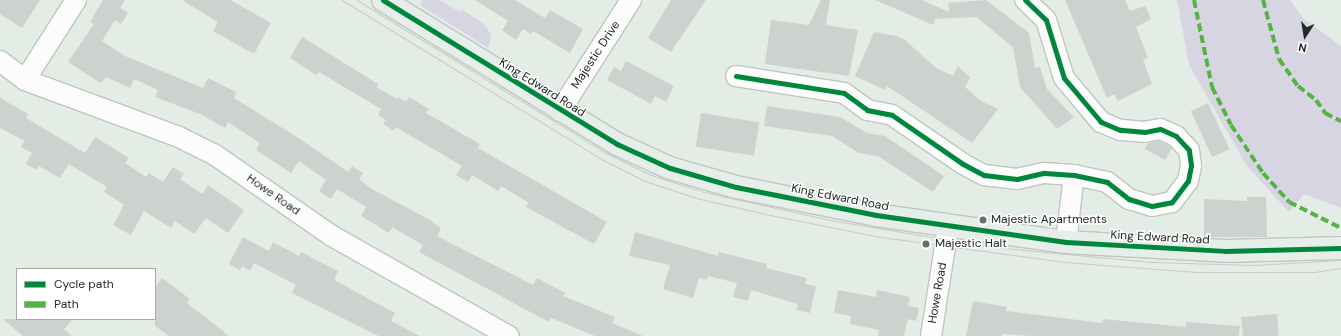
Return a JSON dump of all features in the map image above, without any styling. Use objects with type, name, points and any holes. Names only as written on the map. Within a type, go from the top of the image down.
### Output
[{"type":"main road","name":"King Edward Road","points":[[383,0],[560,111],[631,151],[700,177],[785,198],[948,227],[1066,242],[1225,252],[1341,248]]},
{"type":"street","points":[[25,80],[76,0]]},
{"type":"street","name":"Majestic Drive","points":[[560,111],[631,0]]},
{"type":"street","points":[[736,76],[844,93],[867,110],[892,115],[963,164],[984,175],[1017,179],[1044,173],[1074,175],[1108,182],[1129,199],[1152,206],[1172,202],[1188,181],[1191,165],[1189,150],[1176,136],[1160,129],[1145,132],[1120,130],[1101,122],[1064,78],[1046,20],[1025,0]]},
{"type":"street","name":"Howe Road","points":[[0,61],[25,80],[179,137],[215,156],[332,236],[509,336]]},
{"type":"street","points":[[1066,242],[1074,175]]},
{"type":"street","name":"Howe Road","points":[[931,336],[948,227]]},
{"type":"shaded area","points":[[423,0],[439,0],[460,12],[462,9],[484,24],[491,35],[488,48],[420,5]]},
{"type":"shaded area","points":[[1177,0],[1290,0],[1303,18],[1341,46],[1341,208],[1304,194],[1289,212],[1247,166],[1189,65]]},
{"type":"building","points":[[0,0],[40,0],[22,28],[0,14]]},
{"type":"building","points":[[103,0],[125,0],[120,8],[128,13],[121,24],[115,20],[102,41],[125,56],[203,88],[208,78],[236,92],[234,98],[297,137],[348,172],[352,166],[363,173],[359,179],[370,188],[430,220],[441,228],[437,236],[533,285],[537,278],[565,293],[563,296],[615,317],[612,323],[643,336],[595,336],[551,318],[549,322],[419,252],[423,245],[392,227],[389,233],[361,216],[366,207],[337,189],[331,199],[319,191],[326,180],[299,161],[291,173],[256,150],[260,143],[228,122],[225,128],[200,114],[155,97],[158,90],[134,79],[130,88],[106,77],[101,83],[68,62],[94,24],[90,22]]},
{"type":"building","points":[[182,0],[230,0],[271,23],[254,54],[213,31],[218,22]]},
{"type":"building","points":[[475,0],[515,0],[545,18],[550,10],[583,29],[570,53],[533,31],[531,34],[523,29],[516,40],[502,30],[508,21]]},
{"type":"building","points":[[671,0],[706,0],[671,52],[648,38]]},
{"type":"building","points":[[821,0],[830,0],[826,25],[858,30],[849,76],[765,64],[771,20],[809,25]]},
{"type":"building","points":[[875,0],[922,0],[949,12],[948,3],[986,0],[1029,33],[1035,68],[1040,67],[1047,89],[1074,117],[1057,129],[1020,87],[1013,47],[976,17],[935,19],[933,25]]},
{"type":"building","points":[[1065,0],[1125,0],[1130,11],[1145,6],[1151,19],[1136,27],[1148,58],[1143,60],[1152,84],[1118,101],[1114,94],[1107,98]]},
{"type":"building","points":[[874,32],[897,36],[905,40],[936,68],[953,76],[958,66],[970,77],[965,87],[981,101],[998,109],[972,143],[887,86],[885,90],[855,76]]},
{"type":"building","points":[[302,37],[378,84],[376,87],[397,99],[398,97],[406,102],[409,97],[429,109],[426,113],[480,144],[478,148],[607,222],[594,244],[526,207],[529,203],[501,186],[498,191],[472,175],[468,182],[456,175],[462,166],[396,127],[394,131],[383,124],[386,120],[378,115],[381,109],[319,72],[316,75],[290,58]]},
{"type":"building","points":[[626,61],[674,86],[666,102],[655,96],[651,104],[607,80],[614,67],[621,71]]},
{"type":"building","points":[[0,98],[28,114],[26,118],[85,153],[95,137],[129,158],[125,163],[146,177],[149,173],[163,182],[173,167],[184,174],[180,179],[202,194],[208,185],[244,210],[228,233],[206,218],[194,234],[175,221],[171,228],[144,211],[131,235],[113,225],[124,205],[104,192],[107,187],[69,164],[60,178],[39,166],[37,170],[26,164],[32,153],[21,147],[25,141],[0,128]]},
{"type":"building","points":[[1208,103],[1230,149],[1212,157],[1191,111]]},
{"type":"building","points":[[767,106],[840,117],[867,133],[885,136],[944,176],[933,192],[878,156],[859,153],[832,136],[764,126]]},
{"type":"building","points":[[701,113],[759,122],[754,156],[696,147]]},
{"type":"building","points":[[1159,141],[1172,148],[1165,160],[1145,149],[1148,143]]},
{"type":"building","points":[[1247,197],[1266,197],[1267,237],[1204,237],[1204,199],[1247,201]]},
{"type":"building","points":[[635,232],[718,256],[719,252],[767,264],[766,268],[807,278],[805,284],[816,286],[810,313],[796,310],[798,304],[751,290],[748,301],[733,297],[737,283],[708,276],[707,280],[699,278],[693,298],[663,289],[670,265],[629,256]]},
{"type":"building","points":[[243,237],[269,251],[273,242],[299,256],[301,252],[338,271],[334,280],[395,313],[391,321],[420,336],[379,336],[292,293],[296,285],[254,263],[250,271],[242,266],[240,270],[229,264]]},
{"type":"building","points":[[162,278],[190,299],[187,303],[229,336],[169,336],[155,326],[156,286]]},
{"type":"building","points":[[838,290],[876,297],[877,290],[910,297],[908,306],[919,308],[916,321],[908,319],[904,336],[878,336],[879,330],[850,324],[851,316],[834,313]]},
{"type":"building","points":[[973,301],[1007,307],[1006,311],[1102,323],[1103,319],[1186,327],[1186,322],[1240,326],[1239,336],[1032,336],[1002,334],[1002,336],[966,336]]},
{"type":"building","points":[[1277,314],[1279,336],[1243,336],[1241,317]]},
{"type":"building","points":[[3,319],[72,320],[64,329],[72,336],[23,336]]},
{"type":"tram line","points":[[342,0],[601,159],[645,181],[696,198],[770,215],[881,237],[1064,262],[1197,272],[1315,272],[1341,268]]},
{"type":"tram line","points":[[357,0],[602,151],[651,175],[704,192],[830,220],[992,247],[1151,262],[1254,265],[1341,260]]},
{"type":"marked path","points":[[1194,0],[1212,87],[1231,125],[1263,173],[1289,202],[1341,228]]},
{"type":"marked path","points":[[1263,0],[1279,59],[1298,86],[1316,100],[1325,113],[1341,121]]},
{"type":"cycle path","points":[[383,0],[617,144],[670,168],[736,187],[876,215],[1066,242],[1225,251],[1341,248]]},
{"type":"cycle path","points":[[736,76],[844,93],[867,110],[892,115],[963,164],[984,175],[1017,179],[1044,173],[1074,175],[1107,182],[1129,199],[1152,206],[1172,202],[1188,181],[1191,165],[1189,150],[1176,136],[1160,129],[1145,132],[1120,130],[1101,122],[1064,78],[1046,20],[1025,0]]},
{"type":"place","name":"Majestic Apartments","points":[[983,220]]},
{"type":"place","name":"Majestic Halt","points":[[926,244]]}]
